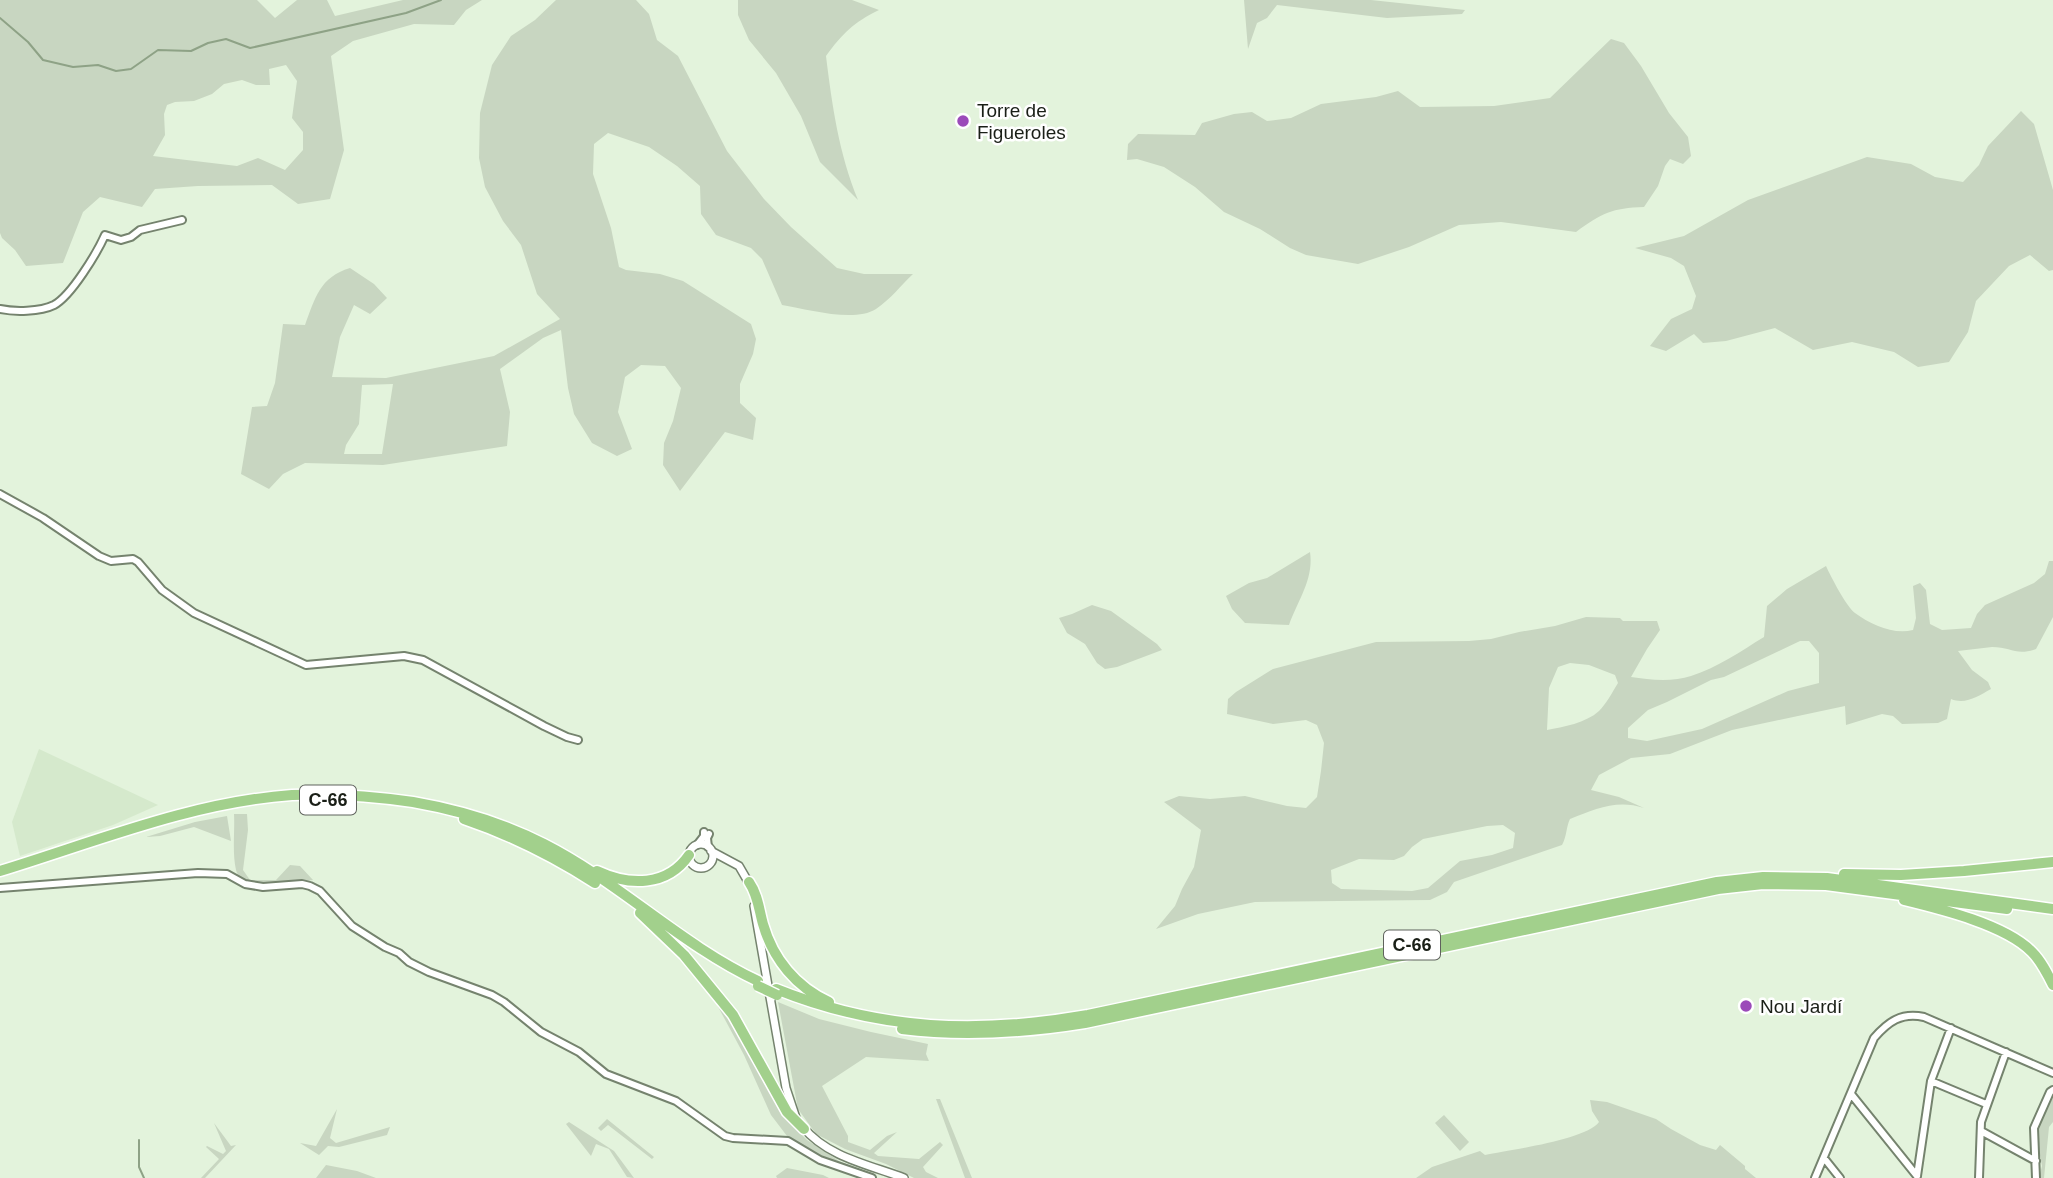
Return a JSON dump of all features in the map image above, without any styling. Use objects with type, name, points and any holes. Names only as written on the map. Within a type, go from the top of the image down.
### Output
[{"type":"highway","name":"C-66","points":[[0,871],[206,809],[268,798],[312,794],[380,797],[441,807],[483,818],[545,844],[758,984]]},
{"type":"highway","name":"C-66","points":[[0,877],[152,829],[220,811],[291,801],[356,801],[420,808],[501,832],[557,859],[716,965],[825,1013],[888,1027],[946,1033],[1018,1033],[1085,1023],[1693,893],[1778,881]]},
{"type":"highway","points":[[571,860],[618,880],[638,882],[650,881],[679,867],[690,855]]},
{"type":"highway","points":[[2053,862],[1901,875],[1789,874],[1778,881],[1790,888],[1885,896],[1973,920],[2001,931],[2032,951],[2053,985]]},
{"type":"highway","name":"C-66","points":[[777,992],[859,1015],[910,1023],[997,1027],[1064,1019],[1731,880],[1847,880],[2053,911]]},
{"type":"highway","points":[[749,882],[770,946],[788,972],[817,996],[859,1015]]},
{"type":"highway","points":[[640,913],[684,956],[733,1014],[787,1112],[804,1129]]},
{"type":"street","points":[[0,309],[10,312],[29,311],[53,305],[88,266],[105,235],[121,240],[141,230],[181,220]]},
{"type":"street","points":[[0,494],[43,518],[99,556],[111,561],[133,559],[138,562],[162,590],[194,613],[306,665],[404,656],[423,660],[544,726],[578,740]]},
{"type":"street","points":[[707,833],[707,843],[713,857],[704,868],[691,862],[691,850],[696,845],[707,833]]},
{"type":"street","points":[[696,845],[710,849],[739,866],[749,882],[786,1088],[794,1113],[804,1129],[827,1149],[900,1177]]},
{"type":"street","points":[[710,863],[726,859]]},
{"type":"street","points":[[0,888],[198,873],[227,874],[245,884],[262,887],[302,884],[320,891],[352,926],[384,947],[399,953],[409,962],[504,1002],[541,1032],[579,1052],[606,1074],[676,1101],[725,1136],[788,1141],[820,1160],[872,1178]]},
{"type":"street","points":[[1815,1178],[1874,1038],[1898,1017],[1914,1015],[1951,1028],[2053,1073]]},
{"type":"street","points":[[1918,1177],[1931,1081],[1951,1028]]},
{"type":"street","points":[[1979,1178],[1981,1131],[1986,1104],[2006,1052]]},
{"type":"street","points":[[1931,1081],[1986,1104]]},
{"type":"street","points":[[2036,1178],[2034,1128],[2041,1109],[2053,1090]]},
{"type":"street","points":[[1851,1094],[1918,1177]]},
{"type":"street","points":[[1981,1131],[2036,1161]]},
{"type":"street","points":[[1824,1158],[1840,1178]]},
{"type":"shaded area","points":[[0,0],[257,0],[275,18],[297,0],[327,0],[335,16],[403,0],[482,0],[466,10],[454,25],[414,24],[353,41],[331,56],[344,150],[330,199],[298,204],[272,185],[155,189],[142,207],[100,197],[83,212],[63,263],[26,266],[0,233]],"holes":[[[286,65],[297,81],[292,118],[303,132],[303,150],[285,170],[258,158],[237,166],[153,156],[165,135],[164,114],[167,105],[194,101],[212,94],[224,84],[242,80],[256,85],[270,85],[269,69]]]},
{"type":"shaded area","points":[[556,0],[636,0],[649,14],[657,40],[678,56],[727,151],[764,199],[791,227],[837,268],[864,274],[913,274],[886,301],[867,313],[830,314],[782,305],[762,259],[751,248],[716,235],[701,214],[700,186],[649,147],[608,133],[594,144],[593,174],[611,228],[619,267],[683,281],[751,324],[756,339],[753,354],[740,384],[740,403],[756,418],[753,440],[725,432],[680,491],[663,465],[664,443],[673,421],[681,388],[665,366],[641,365],[625,377],[618,412],[632,449],[617,456],[592,443],[574,414],[561,330],[543,338],[500,369],[510,412],[507,446],[383,465],[305,463],[283,474],[269,489],[241,474],[252,407],[267,406],[275,383],[283,324],[305,325],[320,290],[340,272],[350,268],[374,284],[387,298],[370,314],[354,305],[340,337],[332,377],[386,378],[494,356],[560,319],[537,294],[521,245],[503,221],[485,187],[479,158],[480,113],[492,65],[511,36],[535,20]],"holes":[[[393,384],[382,454],[344,454],[346,445],[359,424],[362,385]]]},
{"type":"shaded area","points":[[738,0],[852,0],[879,10],[849,29],[826,56],[841,147],[858,200],[820,162],[801,116],[776,73],[749,40],[738,15]]},
{"type":"shaded area","points":[[1244,0],[1371,0],[1465,10],[1462,14],[1387,18],[1277,5],[1267,18],[1257,23],[1248,49]]},
{"type":"shaded area","points":[[1611,39],[1624,43],[1641,66],[1669,113],[1688,137],[1691,156],[1683,164],[1670,159],[1658,186],[1644,207],[1608,213],[1576,232],[1501,222],[1459,225],[1409,247],[1358,264],[1306,255],[1290,248],[1260,229],[1224,212],[1195,187],[1164,167],[1137,159],[1127,160],[1128,144],[1138,134],[1195,135],[1202,123],[1234,114],[1252,112],[1267,121],[1291,118],[1321,104],[1376,97],[1398,91],[1420,107],[1494,106],[1550,98]]},
{"type":"shaded area","points":[[2021,111],[2034,124],[2053,190],[2053,270],[2049,271],[2030,255],[2009,266],[1976,301],[1968,332],[1949,362],[1918,367],[1894,352],[1852,342],[1813,350],[1775,328],[1726,341],[1703,343],[1694,334],[1666,351],[1650,346],[1671,319],[1692,309],[1696,296],[1684,266],[1671,258],[1635,248],[1684,236],[1748,200],[1867,157],[1911,164],[1935,177],[1963,182],[1979,165],[1988,146]]},
{"type":"shaded area","points":[[1310,552],[1310,571],[1289,625],[1245,623],[1232,609],[1226,596],[1249,583],[1267,578]]},
{"type":"shaded area","points":[[2049,561],[2053,561],[2053,617],[2036,649],[2018,651],[1992,647],[1958,651],[1972,670],[1988,682],[1991,689],[1967,700],[1951,699],[1947,719],[1938,723],[1902,724],[1893,716],[1882,714],[1846,725],[1845,706],[1732,730],[1670,754],[1631,758],[1599,775],[1591,790],[1619,797],[1644,808],[1615,805],[1570,819],[1562,845],[1454,882],[1447,892],[1430,900],[1255,902],[1198,914],[1156,929],[1175,906],[1194,867],[1201,830],[1164,802],[1179,796],[1210,799],[1245,796],[1306,808],[1317,797],[1324,743],[1317,725],[1306,720],[1273,724],[1227,714],[1228,699],[1273,669],[1376,642],[1491,639],[1586,617],[1657,621],[1660,630],[1631,677],[1677,679],[1691,676],[1729,659],[1764,637],[1767,606],[1787,589],[1826,566],[1843,598],[1855,613],[1875,625],[1898,631],[1913,630],[1916,618],[1913,586],[1920,583],[1926,590],[1930,624],[1942,630],[1971,628],[1977,614],[1985,605],[2034,583],[2045,574]],"holes":[[[1800,641],[1809,641],[1819,653],[1819,683],[1788,691],[1702,729],[1647,741],[1628,738],[1628,728],[1648,710]],[[1570,663],[1589,665],[1615,675],[1618,683],[1604,705],[1588,719],[1547,730],[1549,688],[1558,667]],[[1503,825],[1515,833],[1513,848],[1460,861],[1428,888],[1412,891],[1341,889],[1332,883],[1331,870],[1359,859],[1394,860],[1404,856],[1423,839]]]},
{"type":"shaded area","points":[[1092,605],[1111,611],[1162,650],[1105,669],[1097,663],[1085,644],[1067,633],[1059,618]]},
{"type":"shaded area","points":[[39,749],[158,805],[113,825],[20,856],[12,822]]},
{"type":"shaded area","points":[[234,814],[247,814],[248,830],[243,870],[250,880],[276,880],[290,865],[300,866],[313,880],[258,884],[240,877],[235,863]]},
{"type":"shaded area","points":[[227,816],[231,841],[194,827],[146,837],[195,822]]},
{"type":"shaded area","points":[[715,1001],[738,1033],[785,1118],[807,1140],[839,1161],[874,1175],[827,1161],[787,1136],[771,1115],[744,1055]]},
{"type":"shaded area","points":[[778,1002],[819,1019],[928,1044],[926,1054],[929,1061],[866,1057],[822,1086],[848,1136],[848,1142],[870,1150],[887,1136],[897,1132],[874,1153],[878,1156],[919,1159],[940,1142],[943,1145],[923,1167],[926,1172],[938,1178],[914,1178],[816,1134],[798,1109]]},
{"type":"shaded area","points":[[2053,1097],[2053,1122],[2049,1127],[2044,1178],[2041,1178],[2042,1166],[2037,1139],[2046,1108]]},
{"type":"shaded area","points":[[936,1099],[940,1099],[972,1178],[965,1178]]},
{"type":"shaded area","points":[[1590,1100],[1607,1102],[1656,1119],[1700,1145],[1716,1150],[1720,1145],[1756,1178],[1416,1178],[1432,1167],[1480,1151],[1485,1155],[1579,1134],[1599,1122],[1592,1111]]},
{"type":"shaded area","points":[[337,1109],[330,1138],[336,1143],[390,1127],[387,1135],[339,1147],[328,1146],[319,1155],[300,1143],[316,1146]]},
{"type":"shaded area","points":[[1444,1115],[1469,1142],[1460,1151],[1435,1123]]},
{"type":"shaded area","points":[[607,1119],[654,1157],[652,1159],[608,1125],[601,1131],[598,1128]]},
{"type":"shaded area","points":[[569,1122],[614,1151],[634,1178],[627,1177],[609,1149],[596,1144],[591,1156],[566,1124]]},
{"type":"shaded area","points":[[214,1123],[231,1146],[236,1145],[205,1178],[201,1178],[219,1159],[206,1147],[223,1154],[226,1151]]},
{"type":"shaded area","points":[[326,1165],[357,1171],[376,1178],[316,1178]]},
{"type":"shaded area","points":[[787,1168],[829,1178],[777,1178],[776,1176]]},
{"type":"waterway","points":[[0,18],[28,42],[43,60],[73,67],[98,65],[116,71],[131,69],[158,50],[191,51],[226,39],[250,48],[406,13],[441,0]]},
{"type":"waterway","points":[[139,1140],[139,1167],[144,1178]]},
{"type":"place","name":"Torre de Figueroles","points":[[963,121]]},
{"type":"place","name":"Nou Jardí","points":[[1746,1006]]}]
